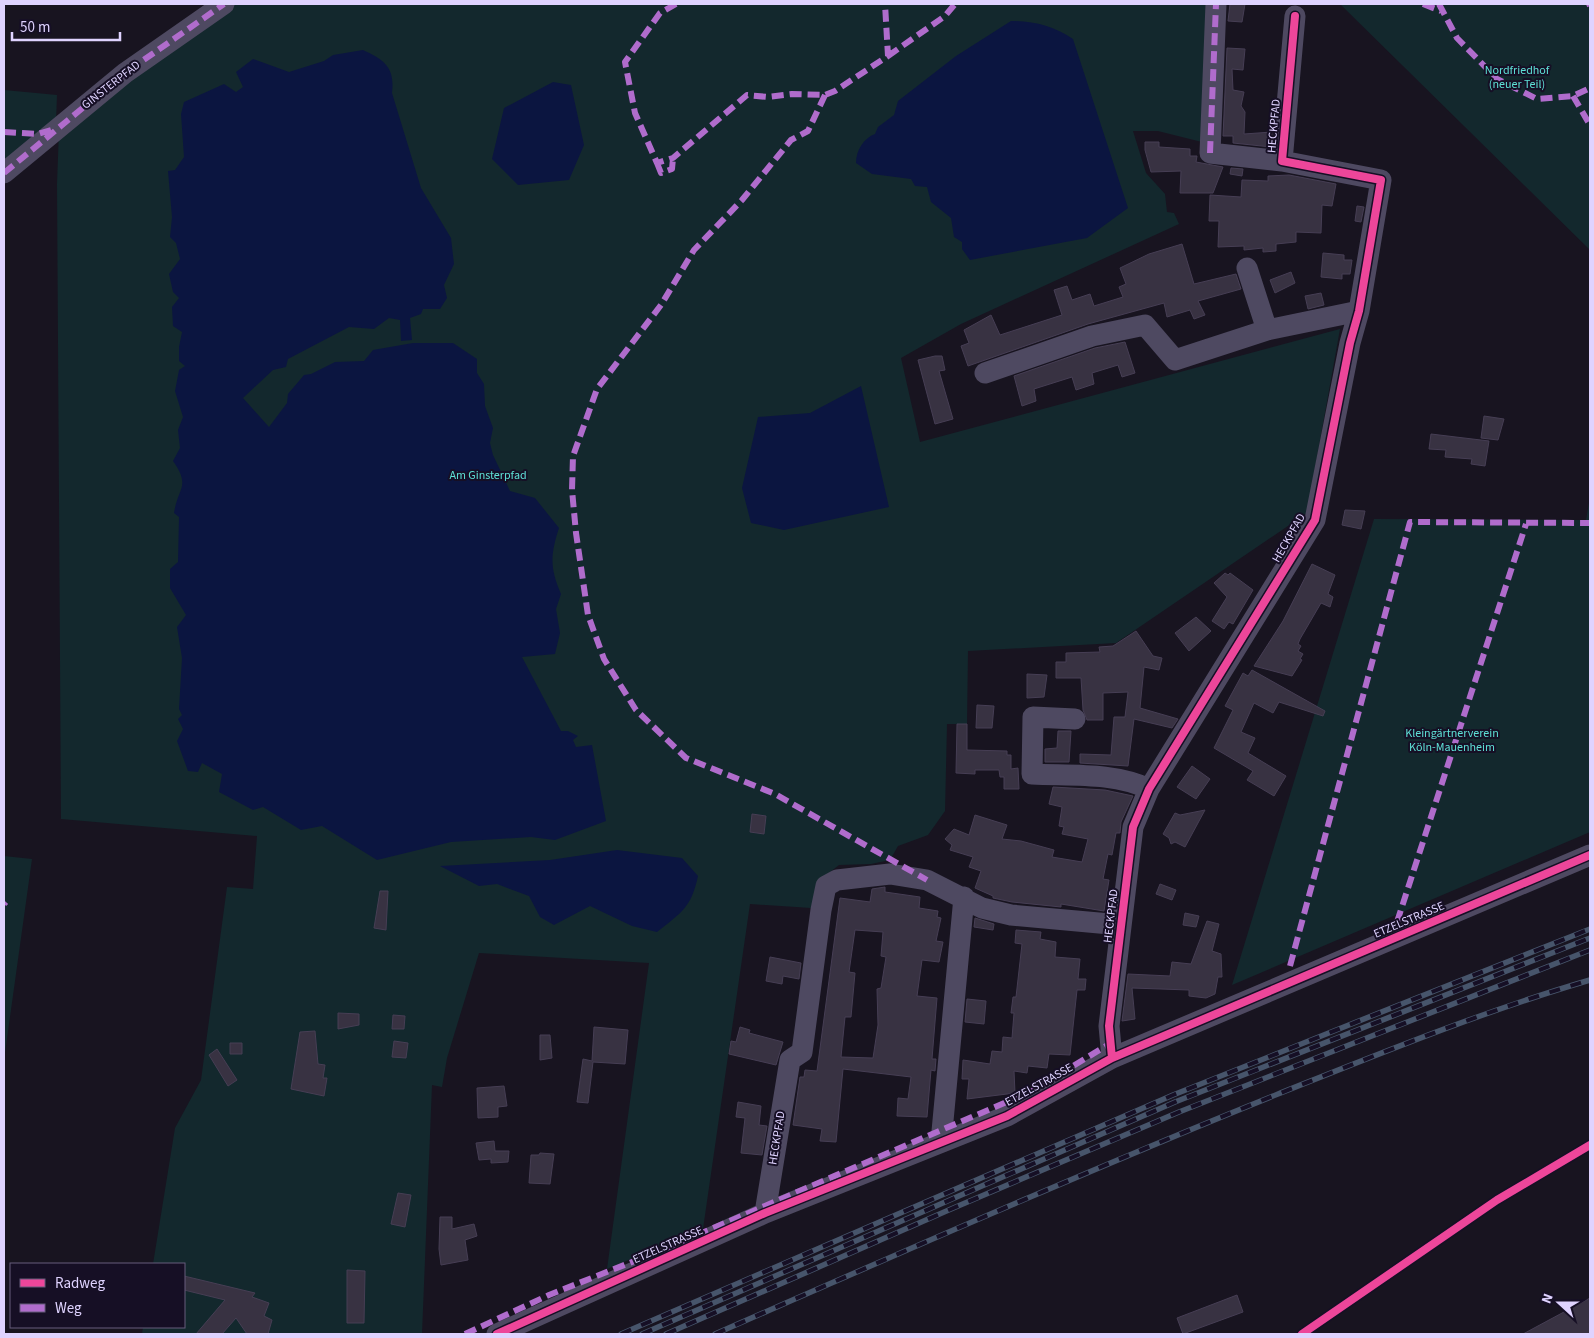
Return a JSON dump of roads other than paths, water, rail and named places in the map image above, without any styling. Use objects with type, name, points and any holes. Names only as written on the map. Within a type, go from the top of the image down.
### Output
[{"type":"street","name":"GINSTERPFAD","points":[[4,173],[125,73],[224,4]]},
{"type":"street","name":"HECKPFAD","points":[[1112,1058],[1109,1026],[1133,827],[1150,788],[1315,520],[1350,343],[1359,312],[1381,180],[1282,161],[1210,152],[1216,4]]},
{"type":"street","name":"HECKPFAD","points":[[1282,161],[1295,16]]},
{"type":"street","points":[[1247,268],[1267,330]]},
{"type":"street","points":[[985,373],[1092,336],[1145,325],[1175,360],[1267,330],[1359,312]]},
{"type":"street","points":[[1075,719],[1033,717],[1032,774],[1116,778],[1136,782],[1150,788]]},
{"type":"street","name":"ETZELSTRASSE","points":[[497,1334],[765,1213],[1007,1116],[1112,1058],[1590,854]]},
{"type":"street","name":"HECKPFAD","points":[[765,1213],[790,1060],[802,1052],[826,886],[837,880],[890,874],[927,880],[964,897],[982,908],[1011,915],[1120,925]]},
{"type":"street","points":[[941,1142],[964,897]]},
{"type":"railway","points":[[621,1334],[1173,1095],[1590,929]]},
{"type":"railway","points":[[642,1334],[1175,1102],[1590,938]]},
{"type":"railway","points":[[666,1334],[951,1209],[1179,1112],[1590,950]]},
{"type":"railway","points":[[715,1334],[925,1242],[1278,1094],[1472,1019],[1590,980]]},
{"type":"park label","name":"Nordfriedhof (neuer Teil)","points":[[1517,77]]},
{"type":"park label","name":"Am Ginsterpfad","points":[[488,475]]},
{"type":"park label","name":"Kleingärtnerverein Köln-Mauenheim","points":[[1452,740]]}]
